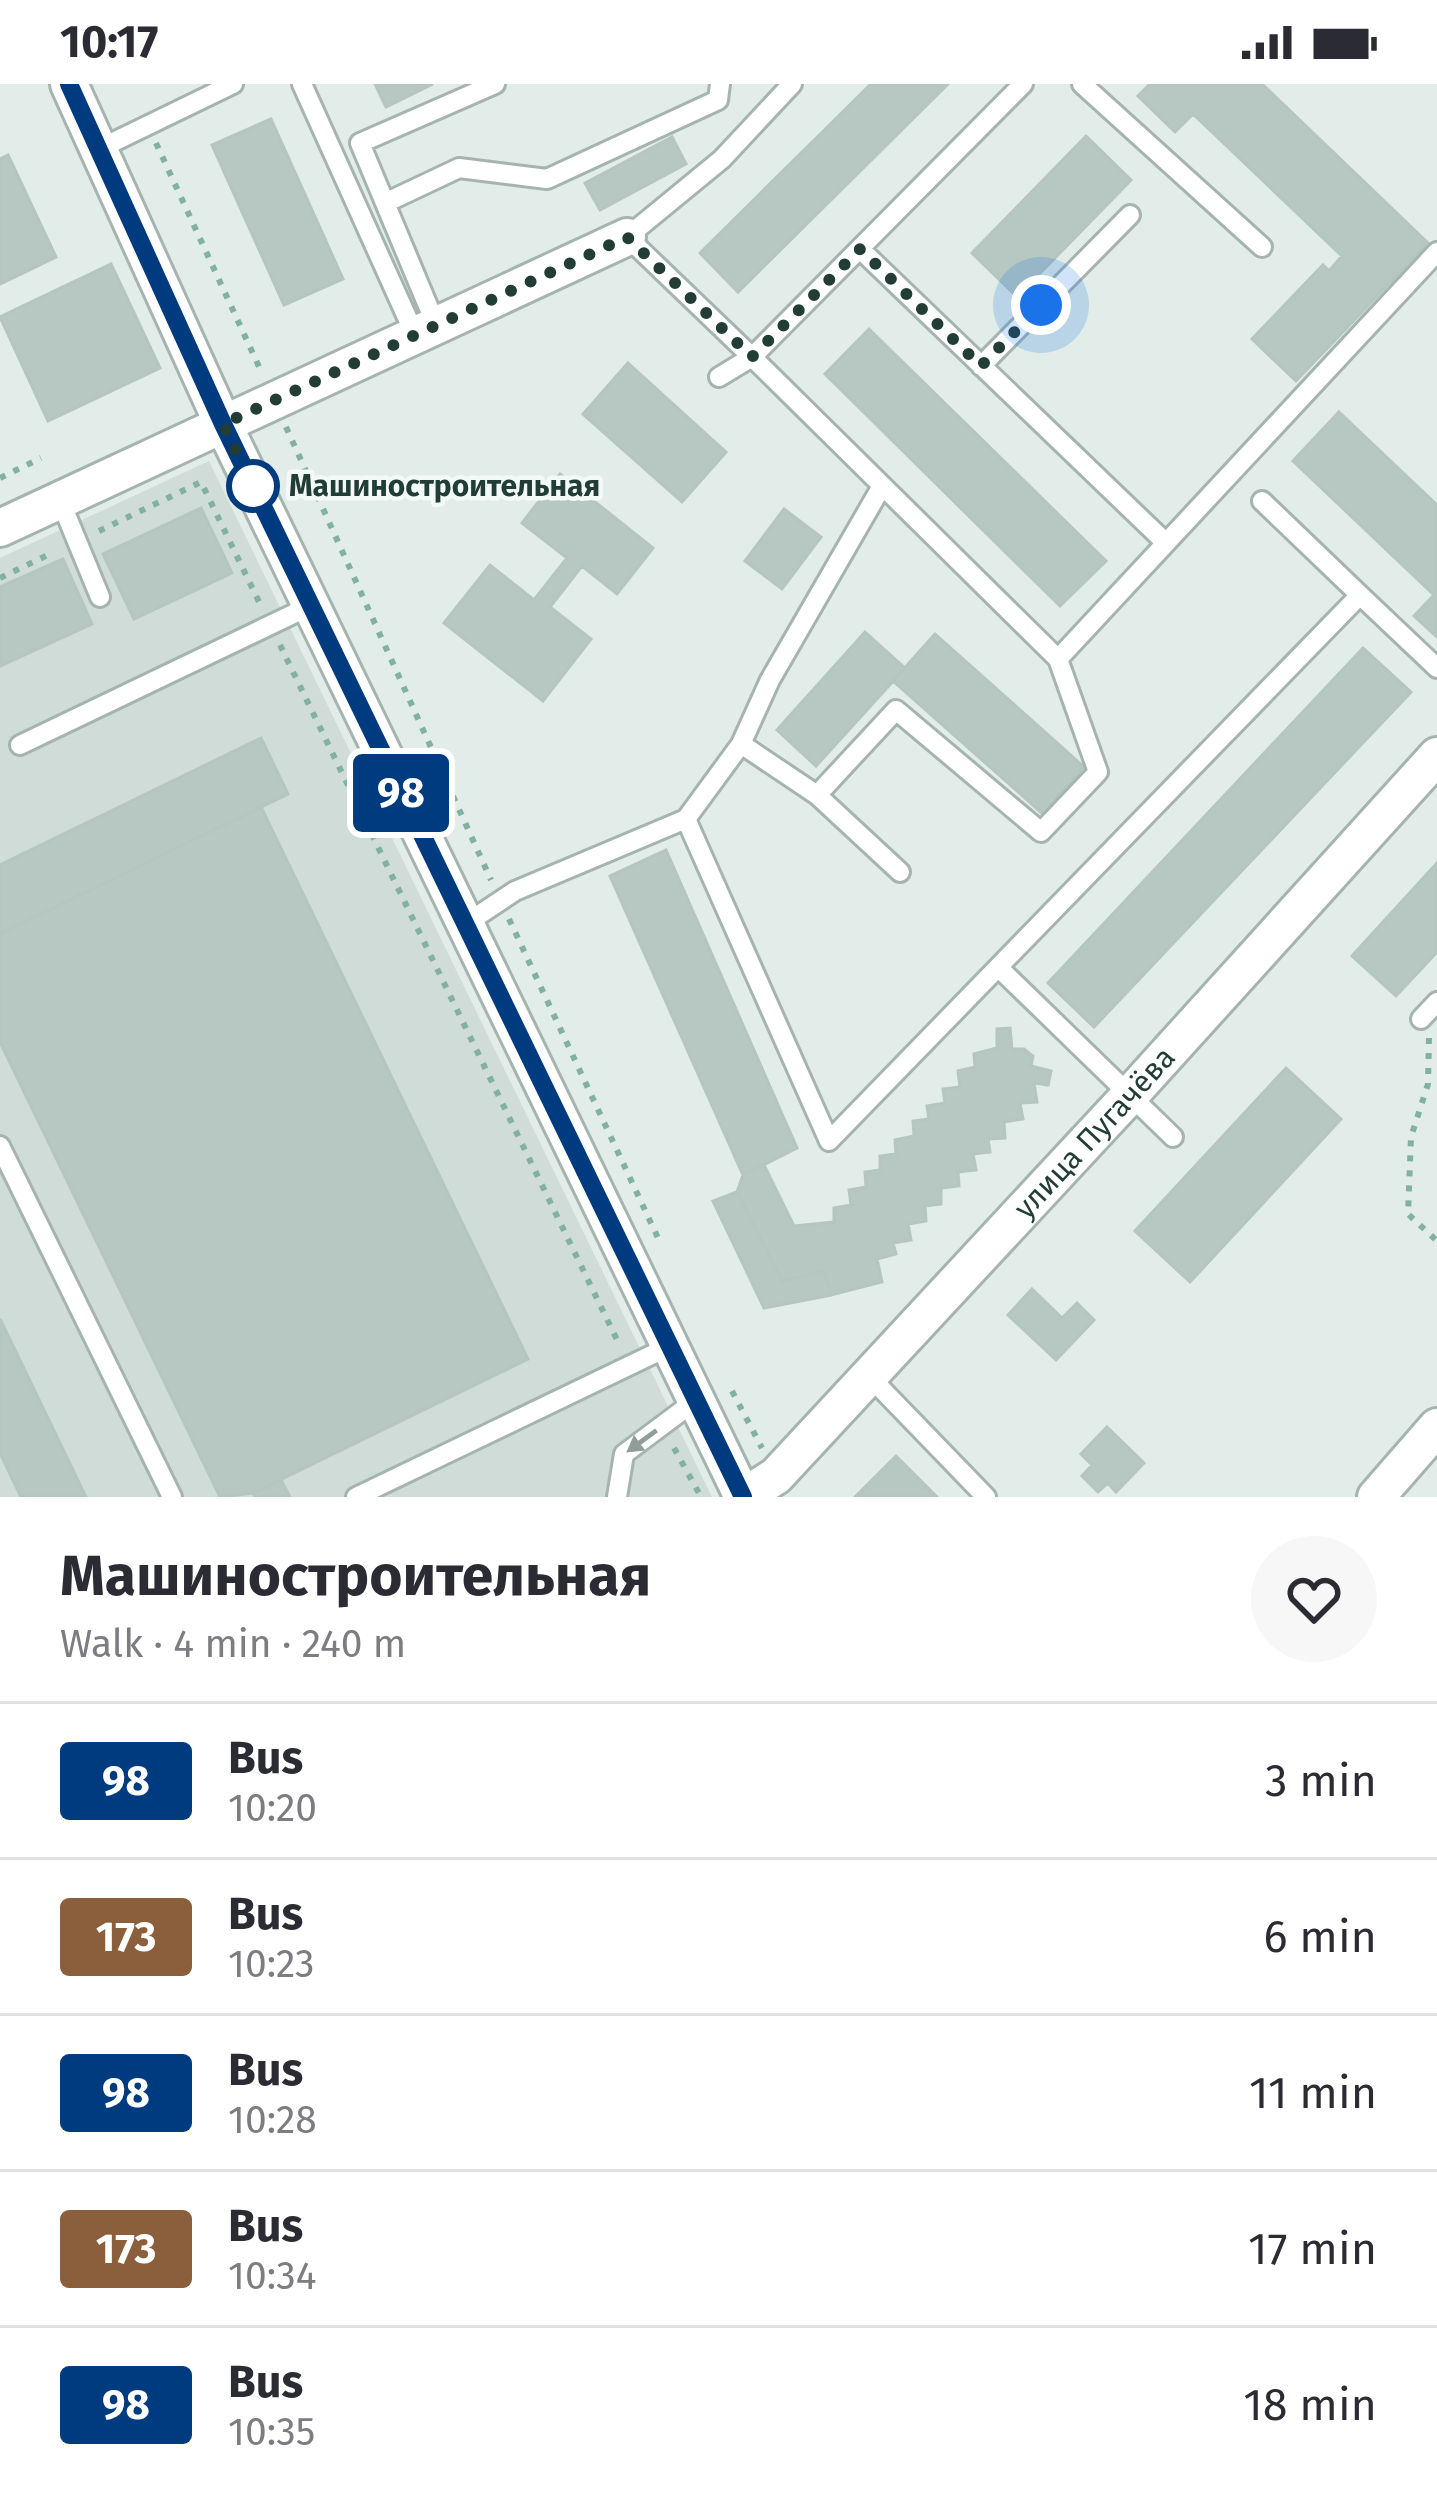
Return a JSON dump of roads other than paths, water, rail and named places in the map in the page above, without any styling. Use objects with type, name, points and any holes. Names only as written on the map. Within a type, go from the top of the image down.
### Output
[{"type":"street","points":[[69,84],[223,424],[743,1497]]},
{"type":"street","points":[[0,529],[627,237]]},
{"type":"street","name":"улица Пугачёва","points":[[743,1497],[776,1476],[1437,756]]},
{"type":"street","points":[[1376,1497],[1437,1426]]},
{"type":"lane","points":[[99,149],[233,84]]},
{"type":"lane","points":[[302,84],[426,330]]},
{"type":"lane","points":[[426,330],[361,143],[495,84]]},
{"type":"lane","points":[[385,203],[459,168],[547,179],[718,100],[720,84]]},
{"type":"lane","points":[[792,84],[722,159],[627,237],[1058,659],[1098,772],[1041,832],[896,710],[817,795]]},
{"type":"lane","points":[[719,377],[752,357],[1023,84]]},
{"type":"lane","points":[[1083,84],[1262,247]]},
{"type":"lane","points":[[981,366],[1130,215]]},
{"type":"lane","points":[[860,249],[1166,543]]},
{"type":"lane","points":[[1058,659],[1437,252]]},
{"type":"lane","points":[[464,925],[515,891],[686,818],[741,745],[770,680],[882,486]]},
{"type":"lane","points":[[60,500],[100,597]]},
{"type":"lane","points":[[1262,501],[1437,668]]},
{"type":"lane","points":[[686,818],[829,1141],[1360,595]]},
{"type":"lane","points":[[20,745],[310,606]]},
{"type":"lane","points":[[741,745],[817,795],[900,872]]},
{"type":"lane","points":[[999,968],[1172,1137]]},
{"type":"lane","points":[[1420,1019],[1437,1002]]},
{"type":"lane","points":[[0,1147],[172,1497]]},
{"type":"lane","points":[[356,1497],[668,1347]]},
{"type":"lane","points":[[869,1376],[986,1497]]},
{"type":"lane","points":[[617,1497],[624,1454],[695,1402]]},
{"type":"place","name":"Машиностроительная","points":[[253,486]]}]
